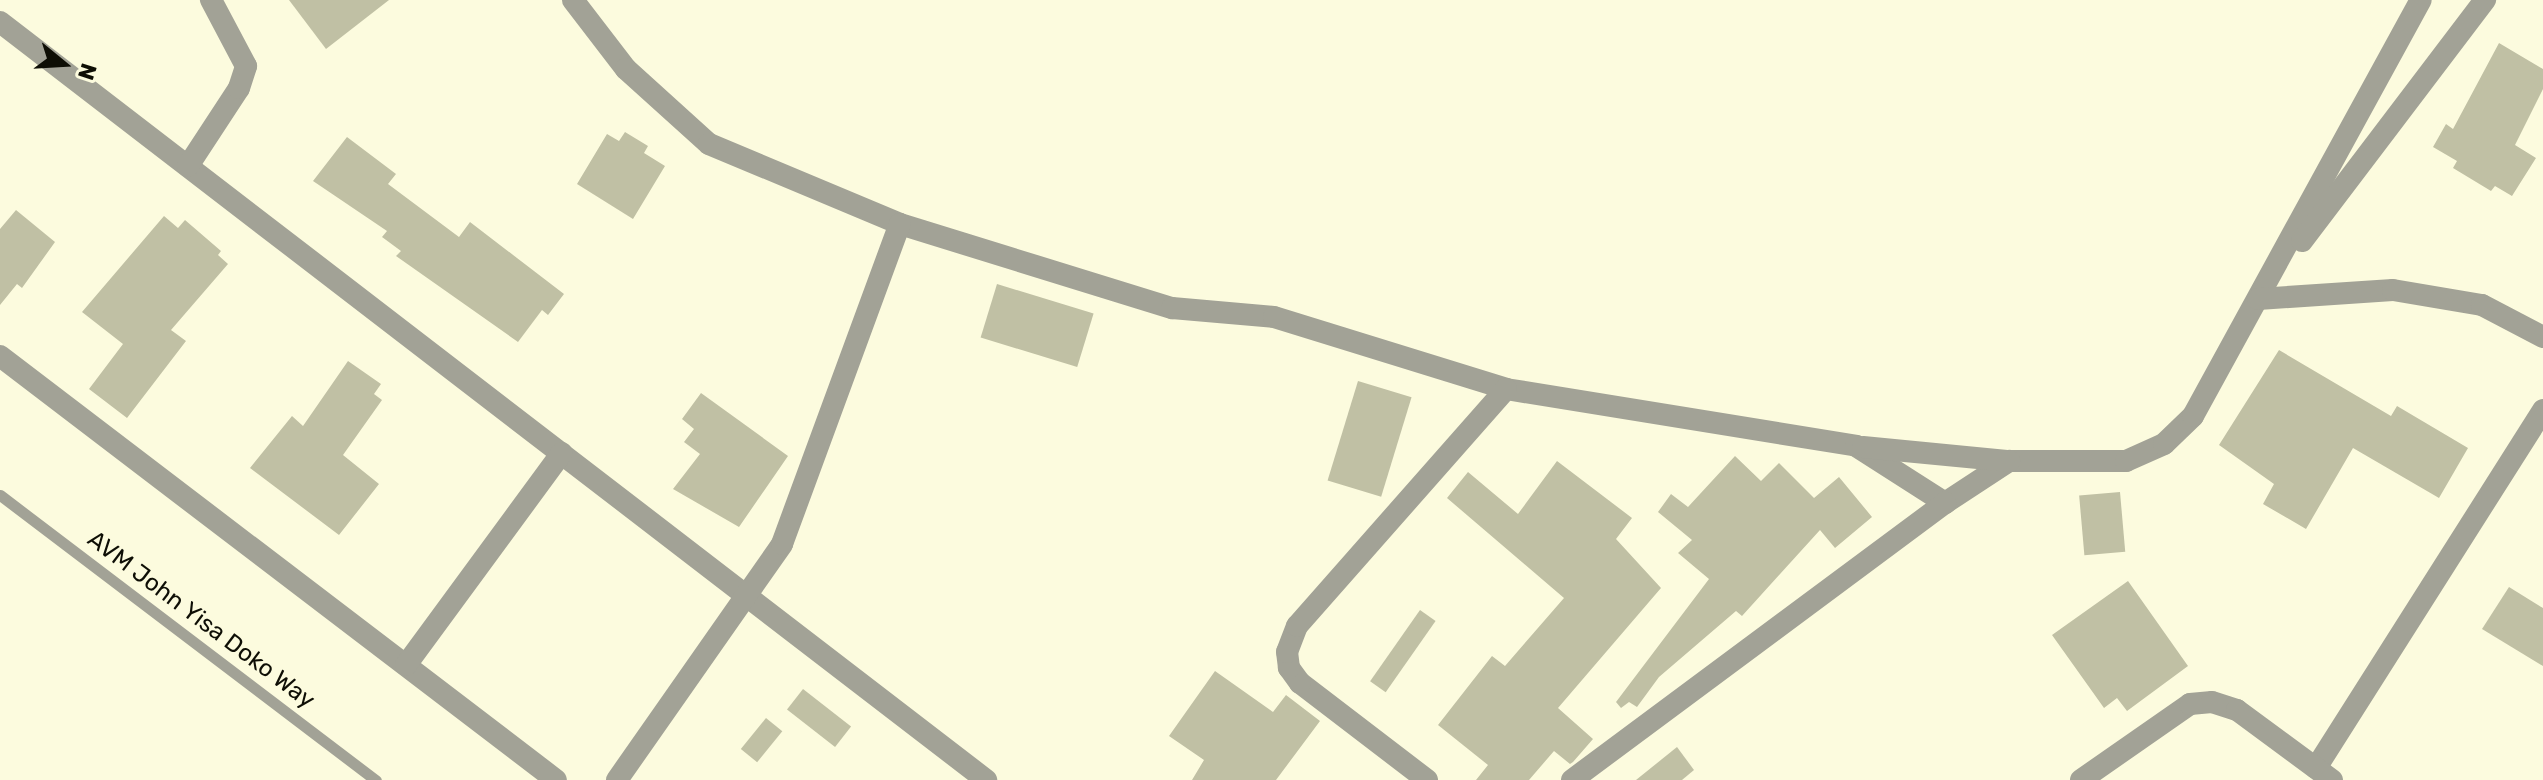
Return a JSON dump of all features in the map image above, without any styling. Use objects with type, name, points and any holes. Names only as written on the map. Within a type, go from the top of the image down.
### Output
[{"type":"street","points":[[188,166],[239,88],[246,66],[211,0]]},
{"type":"street","points":[[573,0],[626,69],[709,144],[900,224],[1172,308],[1274,317],[1506,389],[1856,446],[2009,461],[2126,461],[2164,444],[2193,416],[2421,0]]},
{"type":"street","points":[[2258,299],[2485,0]]},
{"type":"street","points":[[0,22],[986,780]]},
{"type":"street","points":[[617,780],[749,597],[782,544],[900,224]]},
{"type":"street","points":[[2258,299],[2393,290],[2482,305],[2543,337]]},
{"type":"street","points":[[0,356],[556,780]]},
{"type":"street","points":[[1427,780],[1300,683],[1289,668],[1287,652],[1297,626],[1506,389]]},
{"type":"street","points":[[2081,780],[2190,704],[2212,702],[2237,710],[2324,774],[2543,410]]},
{"type":"street","points":[[1856,446],[1945,503]]},
{"type":"street","points":[[406,665],[562,453]]},
{"type":"street","points":[[1572,780],[1945,503],[2009,461]]},
{"type":"lane","name":"AVM John Yisa Doko Way","points":[[0,495],[376,780]]},
{"type":"building","points":[[289,0],[389,0],[326,49]]},
{"type":"building","points":[[2499,43],[2543,69],[2543,89],[2515,145],[2536,158],[2512,196],[2495,186],[2491,191],[2453,168],[2457,161],[2433,147],[2446,124],[2453,129]]},
{"type":"building","points":[[625,132],[648,146],[644,153],[665,166],[633,219],[577,184],[607,134],[619,141]]},
{"type":"building","points":[[347,137],[396,174],[388,184],[459,237],[470,222],[564,294],[548,315],[542,310],[518,342],[396,256],[401,251],[382,237],[387,231],[313,181]]},
{"type":"building","points":[[16,210],[55,242],[22,288],[17,284],[0,305],[0,229]]},
{"type":"building","points":[[164,216],[178,228],[185,220],[221,251],[218,255],[228,264],[171,330],[186,341],[127,418],[89,389],[123,344],[82,312]]},
{"type":"building","points":[[997,284],[1094,314],[1077,367],[981,338]]},
{"type":"building","points":[[2279,350],[2391,416],[2397,406],[2468,448],[2439,498],[2353,448],[2306,529],[2263,504],[2274,484],[2219,445]]},
{"type":"building","points":[[348,361],[381,384],[374,394],[382,400],[343,455],[379,484],[339,535],[250,468],[292,416],[303,426]]},
{"type":"building","points":[[1358,381],[1412,397],[1381,497],[1328,480]]},
{"type":"building","points":[[701,393],[788,456],[739,527],[673,489],[700,454],[684,442],[694,429],[682,419]]},
{"type":"building","points":[[1735,456],[1761,481],[1779,463],[1814,498],[1839,477],[1872,517],[1835,548],[1820,530],[1742,616],[1736,611],[1659,677],[1637,707],[1629,702],[1621,708],[1616,702],[1709,579],[1678,553],[1692,540],[1658,512],[1671,494],[1688,507]]},
{"type":"building","points":[[1557,461],[1632,518],[1616,539],[1661,588],[1558,708],[1593,739],[1573,762],[1570,764],[1554,751],[1529,780],[1476,780],[1488,765],[1438,725],[1492,656],[1505,666],[1564,598],[1447,498],[1468,472],[1518,514]]},
{"type":"building","points":[[2120,492],[2125,552],[2084,555],[2079,496]]},
{"type":"building","points":[[2128,581],[2188,666],[2127,711],[2117,698],[2104,708],[2052,635]]},
{"type":"building","points":[[2509,587],[2543,608],[2543,666],[2482,629]]},
{"type":"building","points":[[1420,610],[1436,621],[1386,692],[1370,681]]},
{"type":"building","points":[[1215,671],[1273,712],[1286,695],[1320,721],[1276,780],[1192,780],[1204,760],[1169,736]]},
{"type":"building","points":[[803,689],[851,727],[835,747],[787,709]]},
{"type":"building","points":[[766,718],[782,731],[757,762],[741,749]]},
{"type":"building","points":[[1677,747],[1694,770],[1682,780],[1636,780]]}]
